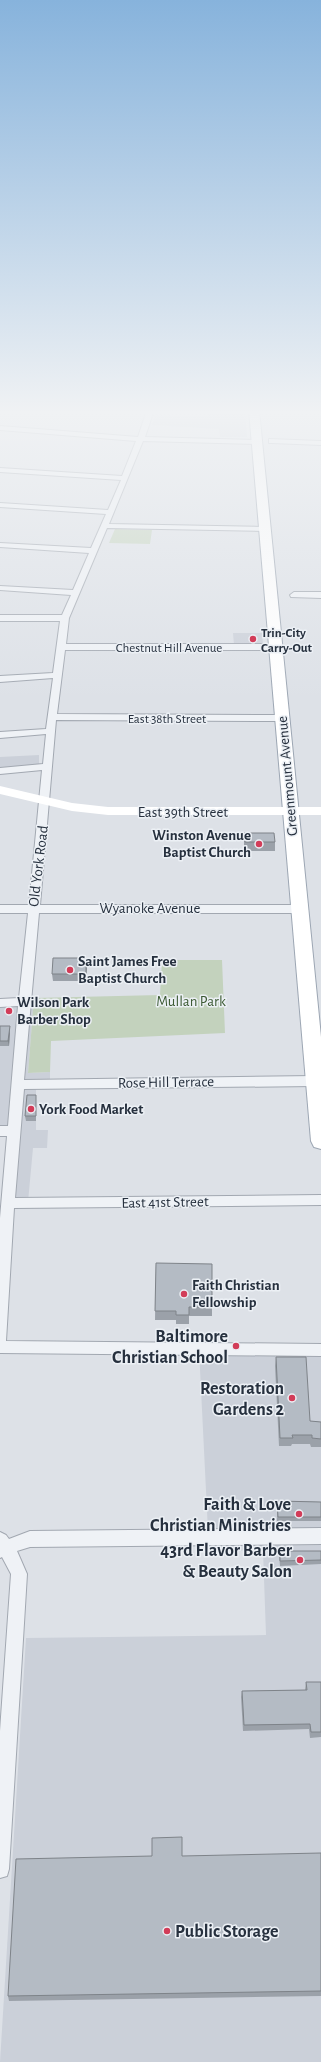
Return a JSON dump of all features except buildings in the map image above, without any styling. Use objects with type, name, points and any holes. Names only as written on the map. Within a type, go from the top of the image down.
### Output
[{"type":"main road","name":"Greenmount Avenue","points":[[263,506],[321,1141]]},
{"type":"main road","name":"East 39th Street","points":[[0,790],[81,808],[115,811],[321,811]]},
{"type":"street","points":[[19,506],[110,512]]},
{"type":"street","name":"Old York Road","points":[[0,1338],[3,1240],[8,1203],[32,908],[45,800],[50,731],[61,647],[65,618],[113,506]]},
{"type":"street","points":[[105,526],[265,529]]},
{"type":"street","points":[[0,545],[94,551]]},
{"type":"street","points":[[0,588],[76,593]]},
{"type":"street","points":[[294,595],[321,595]]},
{"type":"street","points":[[0,618],[65,618]]},
{"type":"street","name":"Chestnut Hill Avenue","points":[[61,647],[276,648]]},
{"type":"street","points":[[0,679],[58,676]]},
{"type":"street","name":"East 38th Street","points":[[52,717],[282,718]]},
{"type":"street","points":[[0,735],[50,731]]},
{"type":"street","points":[[0,772],[48,767]]},
{"type":"street","name":"Wyanoke Avenue","points":[[0,909],[300,909]]},
{"type":"street","points":[[0,1003],[24,1002]]},
{"type":"street","name":"Rose Hill Terrace","points":[[17,1085],[315,1081]]},
{"type":"street","points":[[0,1131],[14,1131]]},
{"type":"street","name":"East 41st Street","points":[[8,1203],[321,1200]]},
{"type":"street","points":[[0,1347],[321,1350]]},
{"type":"street","points":[[0,1869],[19,1596],[18,1567],[2,1546],[30,1539],[321,1536]]},
{"type":"shaded area","points":[[233,633],[262,633],[263,645],[234,645]]},
{"type":"shaded area","points":[[39,755],[39,765],[0,768],[0,757]]},
{"type":"shaded area","points":[[34,998],[28,1073],[50,1072],[50,1085],[36,1085],[36,1130],[48,1130],[47,1148],[33,1148],[28,1202],[7,1202],[12,1131],[0,1131],[0,999]]},
{"type":"shaded area","points":[[199,1349],[321,1351],[321,2062],[0,2062],[26,1638],[266,1635],[263,1550],[209,1551]]},
{"type":"green space","points":[[115,529],[152,530],[150,544],[109,543]]},
{"type":"green space","name":"Mullan Park","points":[[162,960],[222,960],[225,1033],[51,1041],[50,1072],[28,1073],[34,998],[160,995]]},
{"type":"place","name":"Trin-City Carry-Out","points":[[253,639]]},
{"type":"place","name":"Winston Avenue Baptist Church","points":[[259,844]]},
{"type":"place","name":"Saint James Free Baptist Church","points":[[70,970]]},
{"type":"place","name":"Wilson Park Barber Shop","points":[[9,1011]]},
{"type":"place","name":"York Food Market","points":[[31,1109]]},
{"type":"place","name":"Faith Christian Fellowship","points":[[184,1294]]},
{"type":"place","name":"Baltimore Christian School","points":[[236,1346]]},
{"type":"place","name":"Restoration Gardens 2","points":[[292,1398]]},
{"type":"place","name":"Faith & Love Christian Ministries","points":[[299,1514]]},
{"type":"place","name":"43rd Flavor Barber & Beauty Salon","points":[[300,1560]]},
{"type":"place","name":"Public Storage","points":[[167,1931]]}]
